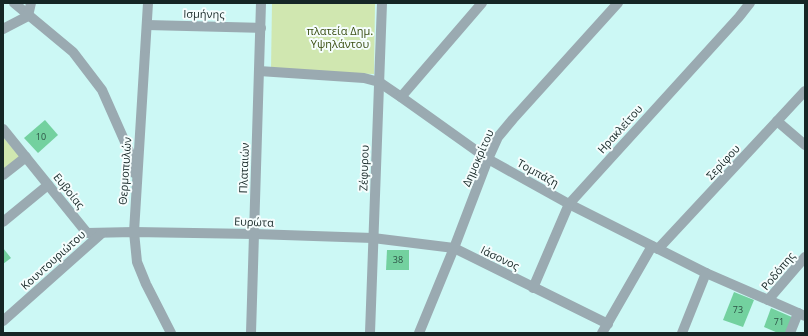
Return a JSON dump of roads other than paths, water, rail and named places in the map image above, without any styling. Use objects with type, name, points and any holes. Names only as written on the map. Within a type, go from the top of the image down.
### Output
[{"type":"street","points":[[14,3],[73,52],[102,90],[129,151],[136,182]]},
{"type":"street","points":[[3,29],[28,16],[31,3]]},
{"type":"street","name":"Θερμοπυλών","points":[[148,3],[134,232],[137,262],[146,284],[171,333]]},
{"type":"street","name":"Πλαταιών","points":[[251,333],[261,3]]},
{"type":"street","name":"Ζέφυρου","points":[[370,333],[382,3]]},
{"type":"street","points":[[401,97],[482,3]]},
{"type":"street","name":"Δημοκρίτου","points":[[419,333],[498,137],[618,3]]},
{"type":"street","name":"Ηρακλείτου","points":[[533,288],[569,204],[750,3]]},
{"type":"street","name":"Ισμήνης","points":[[146,25],[261,28]]},
{"type":"street","name":"Τομπάζη","points":[[259,71],[364,78],[379,82],[488,159],[569,204],[706,273],[802,314]]},
{"type":"street","name":"Σερίφου","points":[[605,329],[655,248],[805,91]]},
{"type":"street","points":[[777,122],[805,145]]},
{"type":"street","name":"Ευβοίας","points":[[3,128],[88,233],[134,232]]},
{"type":"street","points":[[3,175],[26,156]]},
{"type":"street","points":[[3,222],[48,185]]},
{"type":"street","name":"Ευρώτα","points":[[134,232],[373,238]]},
{"type":"street","name":"Κουντουριώτου","points":[[3,321],[102,233]]},
{"type":"street","name":"Ιάσονος","points":[[373,238],[454,248],[533,288],[605,329]]},
{"type":"street","name":"Ροδόπης","points":[[768,300],[805,257]]},
{"type":"street","points":[[682,333],[706,273]]},
{"type":"street","points":[[790,333],[802,314]]},
{"type":"park label","name":"πλατεία Δημ. Υψηλάντου","points":[[340,37]]}]
